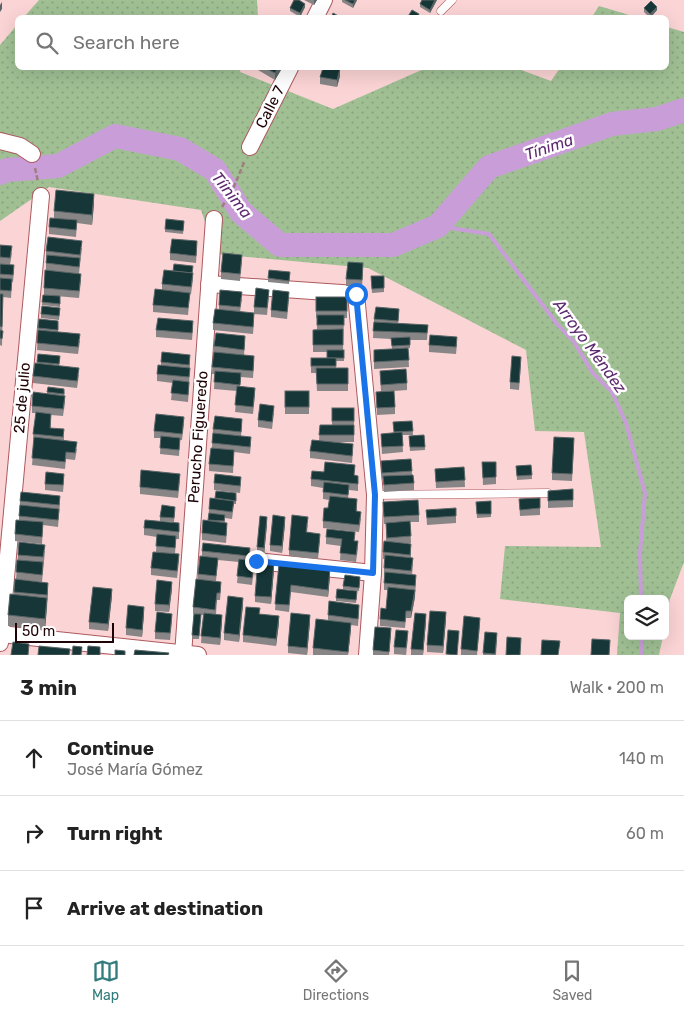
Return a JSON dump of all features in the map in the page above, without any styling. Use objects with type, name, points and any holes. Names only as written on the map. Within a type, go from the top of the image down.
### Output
[{"type":"street","points":[[317,15],[324,0]]},
{"type":"street","name":"Calle 7","points":[[250,147],[289,70]]},
{"type":"street","points":[[0,141],[20,146],[32,154]]},
{"type":"street","name":"25 de julio","points":[[0,637],[41,196]]},
{"type":"street","name":"Perucho Figueredo","points":[[188,655],[209,284],[216,216]]},
{"type":"street","points":[[209,284],[356,294],[375,495],[373,573],[367,655]]},
{"type":"street","points":[[256,561],[373,573]]},
{"type":"street","points":[[0,637],[188,655]]},
{"type":"lane","points":[[440,11],[452,0]]},
{"type":"lane","points":[[375,495],[548,493]]},
{"type":"path","points":[[216,216],[233,190],[250,147]]},
{"type":"path","points":[[32,154],[41,196]]},
{"type":"green space","points":[[39,0],[257,0],[258,15],[26,15]]},
{"type":"green space","points":[[599,6],[629,15],[593,15]]},
{"type":"green space","points":[[15,27],[15,70],[240,70],[240,72],[333,109],[421,70],[521,70],[551,81],[559,70],[669,70],[669,28],[684,32],[684,562],[669,604],[669,595],[624,595],[624,640],[662,640],[659,655],[617,655],[620,613],[500,599],[505,546],[601,547],[584,432],[535,431],[526,350],[368,268],[216,254],[201,210],[49,187],[0,221],[0,45]]},
{"type":"building","points":[[294,0],[299,0],[305,4],[300,13],[290,8]]},
{"type":"building","points":[[345,0],[355,0],[353,4]]},
{"type":"building","points":[[422,0],[435,0],[430,10],[420,4]]},
{"type":"building","points":[[651,1],[657,7],[650,14],[644,8]]},
{"type":"building","points":[[412,10],[419,14],[418,15],[409,15]]},
{"type":"building","points":[[322,70],[340,70],[337,80],[320,77]]},
{"type":"building","points":[[56,190],[94,194],[92,215],[54,211]]},
{"type":"building","points":[[50,218],[77,220],[76,230],[49,227]]},
{"type":"building","points":[[166,219],[184,221],[183,231],[165,229]]},
{"type":"building","points":[[48,237],[82,241],[80,255],[46,251]]},
{"type":"building","points":[[172,239],[197,241],[196,256],[170,253]]},
{"type":"building","points":[[0,245],[12,246],[10,258],[0,257]]},
{"type":"building","points":[[223,253],[242,255],[240,274],[221,272]]},
{"type":"building","points":[[47,255],[80,258],[79,267],[46,263]]},
{"type":"building","points":[[348,262],[363,263],[362,280],[346,279]]},
{"type":"building","points":[[0,264],[14,265],[13,275],[0,274]]},
{"type":"building","points":[[174,264],[193,266],[192,273],[173,271]]},
{"type":"building","points":[[45,270],[81,274],[79,291],[44,288]]},
{"type":"building","points":[[164,270],[193,273],[191,287],[162,284]]},
{"type":"building","points":[[269,270],[290,272],[289,281],[268,278]]},
{"type":"building","points":[[371,276],[384,276],[384,288],[372,289]]},
{"type":"building","points":[[0,278],[12,279],[11,291],[0,290]]},
{"type":"building","points":[[256,288],[269,290],[267,308],[254,307]]},
{"type":"building","points":[[155,289],[190,293],[188,308],[153,305]]},
{"type":"building","points":[[220,290],[242,292],[240,307],[219,305]]},
{"type":"building","points":[[273,290],[289,292],[287,312],[271,310]]},
{"type":"building","points":[[0,294],[3,294],[2,327],[0,326]]},
{"type":"building","points":[[43,295],[60,296],[60,304],[42,302]]},
{"type":"building","points":[[316,297],[347,297],[347,311],[316,311]]},
{"type":"building","points":[[42,306],[60,308],[59,316],[41,314]]},
{"type":"building","points":[[376,307],[399,309],[398,321],[374,319]]},
{"type":"building","points":[[215,309],[254,313],[253,327],[213,323]]},
{"type":"building","points":[[317,315],[344,315],[344,325],[317,325]]},
{"type":"building","points":[[158,318],[193,321],[192,333],[156,330]]},
{"type":"building","points":[[39,319],[58,321],[58,330],[38,328]]},
{"type":"building","points":[[374,322],[428,325],[427,333],[373,331]]},
{"type":"building","points":[[343,329],[343,345],[313,345],[313,330]]},
{"type":"building","points":[[0,330],[3,331],[2,339],[0,338]]},
{"type":"building","points":[[38,330],[80,334],[78,347],[37,343]]},
{"type":"building","points":[[216,333],[245,336],[244,350],[214,346]]},
{"type":"building","points":[[430,335],[457,337],[456,347],[429,345]]},
{"type":"building","points":[[410,337],[410,345],[392,346],[391,338]]},
{"type":"building","points":[[408,348],[409,360],[374,362],[374,350]]},
{"type":"building","points":[[327,350],[344,350],[344,358],[327,358]]},
{"type":"building","points":[[162,352],[190,355],[189,365],[161,362]]},
{"type":"building","points":[[214,352],[254,356],[253,371],[212,367]]},
{"type":"building","points":[[38,354],[60,356],[59,364],[37,362]]},
{"type":"building","points":[[512,356],[521,357],[519,383],[510,382]]},
{"type":"building","points":[[311,358],[336,358],[336,366],[311,366]]},
{"type":"building","points":[[35,363],[79,368],[77,381],[33,376]]},
{"type":"building","points":[[158,365],[190,368],[189,377],[157,374]]},
{"type":"building","points":[[316,368],[348,368],[348,384],[317,384]]},
{"type":"building","points":[[406,369],[407,383],[381,385],[380,371]]},
{"type":"building","points":[[215,371],[241,373],[240,385],[214,382]]},
{"type":"building","points":[[173,380],[189,382],[188,395],[171,393]]},
{"type":"building","points":[[237,386],[255,388],[253,407],[235,405]]},
{"type":"building","points":[[48,387],[64,389],[64,394],[47,392]]},
{"type":"building","points":[[285,391],[309,391],[309,407],[285,407]]},
{"type":"building","points":[[394,391],[395,407],[377,408],[376,392]]},
{"type":"building","points":[[33,392],[65,396],[63,409],[32,406]]},
{"type":"building","points":[[260,404],[274,406],[272,422],[258,420]]},
{"type":"building","points":[[332,408],[354,408],[354,421],[332,421]]},
{"type":"building","points":[[36,412],[51,414],[50,428],[64,429],[63,437],[33,434]]},
{"type":"building","points":[[156,414],[184,417],[182,434],[154,431]]},
{"type":"building","points":[[215,416],[242,419],[241,432],[213,429]]},
{"type":"building","points":[[412,421],[413,431],[394,432],[393,422]]},
{"type":"building","points":[[320,425],[354,425],[354,435],[319,435]]},
{"type":"building","points":[[402,432],[403,446],[382,447],[381,434]]},
{"type":"building","points":[[213,433],[251,437],[250,447],[212,443]]},
{"type":"building","points":[[424,435],[425,447],[410,447],[409,436]]},
{"type":"building","points":[[161,436],[180,438],[179,450],[160,448]]},
{"type":"building","points":[[34,437],[77,442],[75,453],[66,452],[65,462],[32,458]]},
{"type":"building","points":[[554,437],[574,438],[572,474],[552,473]]},
{"type":"building","points":[[312,440],[353,444],[352,456],[310,451]]},
{"type":"building","points":[[211,448],[234,450],[233,466],[209,464]]},
{"type":"building","points":[[411,459],[412,471],[382,473],[381,461]]},
{"type":"building","points":[[325,462],[355,465],[354,475],[358,476],[358,484],[311,479],[312,471],[324,472]]},
{"type":"building","points":[[482,462],[496,462],[496,477],[483,478]]},
{"type":"building","points":[[531,465],[532,475],[517,476],[516,466]]},
{"type":"building","points":[[464,467],[465,480],[436,482],[435,469]]},
{"type":"building","points":[[141,470],[180,474],[178,491],[140,487]]},
{"type":"building","points":[[46,472],[64,474],[63,485],[45,484]]},
{"type":"building","points":[[215,474],[241,477],[240,486],[214,483]]},
{"type":"building","points":[[413,475],[414,483],[384,485],[383,476]]},
{"type":"building","points":[[324,482],[349,485],[348,495],[323,492]]},
{"type":"building","points":[[573,489],[573,500],[548,501],[548,491]]},
{"type":"building","points":[[216,491],[236,493],[236,501],[215,498]]},
{"type":"building","points":[[21,492],[60,496],[59,505],[20,501]]},
{"type":"building","points":[[330,496],[357,499],[356,511],[361,512],[359,525],[323,521],[324,508],[328,508]]},
{"type":"building","points":[[210,498],[234,501],[232,512],[209,509]]},
{"type":"building","points":[[540,498],[540,508],[520,510],[519,499]]},
{"type":"building","points":[[418,500],[419,515],[384,517],[383,502]]},
{"type":"building","points":[[491,501],[491,514],[477,514],[476,502]]},
{"type":"building","points":[[20,505],[59,509],[58,520],[19,516]]},
{"type":"building","points":[[162,505],[175,507],[174,518],[160,517]]},
{"type":"building","points":[[456,508],[456,516],[427,518],[426,510]]},
{"type":"building","points":[[209,513],[225,515],[224,521],[208,520]]},
{"type":"building","points":[[273,515],[285,517],[282,546],[270,545]]},
{"type":"building","points":[[292,515],[308,517],[306,532],[320,534],[318,553],[289,550]]},
{"type":"building","points":[[260,516],[267,517],[264,548],[257,547]]},
{"type":"building","points":[[16,520],[43,522],[42,537],[15,534]]},
{"type":"building","points":[[145,520],[179,523],[179,532],[144,528]]},
{"type":"building","points":[[203,520],[227,523],[226,536],[202,533]]},
{"type":"building","points":[[410,521],[411,536],[387,538],[386,523]]},
{"type":"building","points":[[327,529],[355,532],[354,541],[358,541],[356,555],[340,553],[342,539],[326,537]]},
{"type":"building","points":[[157,534],[176,536],[175,548],[156,546]]},
{"type":"building","points":[[384,541],[411,544],[410,555],[383,552]]},
{"type":"building","points":[[19,542],[45,545],[43,557],[18,555]]},
{"type":"building","points":[[203,543],[250,548],[249,556],[202,551]]},
{"type":"building","points":[[153,552],[179,554],[177,571],[151,568]]},
{"type":"building","points":[[385,555],[413,558],[411,571],[384,568]]},
{"type":"building","points":[[200,556],[218,558],[216,576],[198,574]]},
{"type":"building","points":[[239,559],[254,561],[252,578],[237,576]]},
{"type":"building","points":[[17,560],[43,562],[42,575],[16,572]]},
{"type":"building","points":[[258,560],[274,562],[271,597],[255,596]]},
{"type":"building","points":[[279,564],[330,569],[328,590],[291,585],[289,605],[275,604]]},
{"type":"building","points":[[385,572],[416,575],[415,586],[384,583]]},
{"type":"building","points":[[345,575],[360,577],[359,588],[343,586]]},
{"type":"building","points":[[15,579],[48,583],[47,595],[14,592]]},
{"type":"building","points":[[196,579],[221,582],[220,593],[217,593],[215,610],[193,607]]},
{"type":"building","points":[[157,580],[172,582],[169,605],[155,604]]},
{"type":"building","points":[[93,587],[112,589],[108,624],[89,622]]},
{"type":"building","points":[[388,587],[415,590],[411,611],[406,611],[405,622],[380,619],[381,608],[386,609]]},
{"type":"building","points":[[337,589],[357,591],[356,600],[336,598]]},
{"type":"building","points":[[10,594],[47,598],[45,619],[8,615]]},
{"type":"building","points":[[228,596],[243,598],[239,635],[224,633]]},
{"type":"building","points":[[329,601],[359,605],[358,619],[328,615]]},
{"type":"building","points":[[128,605],[144,607],[142,630],[126,628]]},
{"type":"building","points":[[246,607],[260,608],[259,614],[279,616],[276,639],[243,635]]},
{"type":"building","points":[[430,611],[446,612],[443,646],[427,645]]},
{"type":"building","points":[[157,612],[172,614],[170,633],[155,632]]},
{"type":"building","points":[[204,613],[222,615],[220,638],[201,636]]},
{"type":"building","points":[[291,613],[310,615],[307,648],[288,646]]},
{"type":"building","points":[[415,613],[426,614],[423,650],[411,649]]},
{"type":"building","points":[[194,614],[201,614],[199,636],[192,635]]},
{"type":"building","points":[[464,616],[480,618],[477,651],[461,649]]},
{"type":"building","points":[[316,619],[351,623],[348,652],[313,648]]},
{"type":"building","points":[[375,627],[391,628],[389,652],[373,650]]},
{"type":"building","points":[[396,630],[408,631],[406,648],[394,647]]},
{"type":"building","points":[[448,630],[459,631],[457,655],[446,654]]},
{"type":"building","points":[[485,632],[497,633],[495,654],[483,653]]},
{"type":"building","points":[[507,637],[521,638],[520,655],[506,655]]},
{"type":"building","points":[[592,639],[610,640],[609,655],[591,655]]},
{"type":"building","points":[[542,640],[560,641],[558,655],[541,655]]},
{"type":"building","points":[[13,642],[29,644],[28,655],[11,655]]},
{"type":"building","points":[[39,646],[70,649],[69,655],[38,655]]},
{"type":"building","points":[[73,646],[82,647],[81,655],[72,655]]},
{"type":"building","points":[[88,646],[100,647],[100,655],[87,655]]},
{"type":"building","points":[[115,650],[125,651],[125,655],[115,655]]},
{"type":"building","points":[[135,650],[169,653],[168,655],[134,655]]},
{"type":"waterway","name":"Tíinima","points":[[0,173],[7,170],[58,166],[115,136],[180,149],[215,170],[241,212],[280,245],[393,245],[438,226],[489,167],[612,124],[657,119],[684,110]]},
{"type":"waterway","name":"Arroyo Méndez","points":[[438,226],[489,234],[557,324],[574,342],[592,372],[612,392],[626,423],[645,493],[640,553],[641,595]]},
{"type":"waterway","name":"Arroyo Méndez","points":[[641,640],[641,655]]},
{"type":"route","points":[[256,561],[373,573],[375,495],[356,294]]},
{"type":"water label","name":"Tínima","points":[[549,147]]}]
